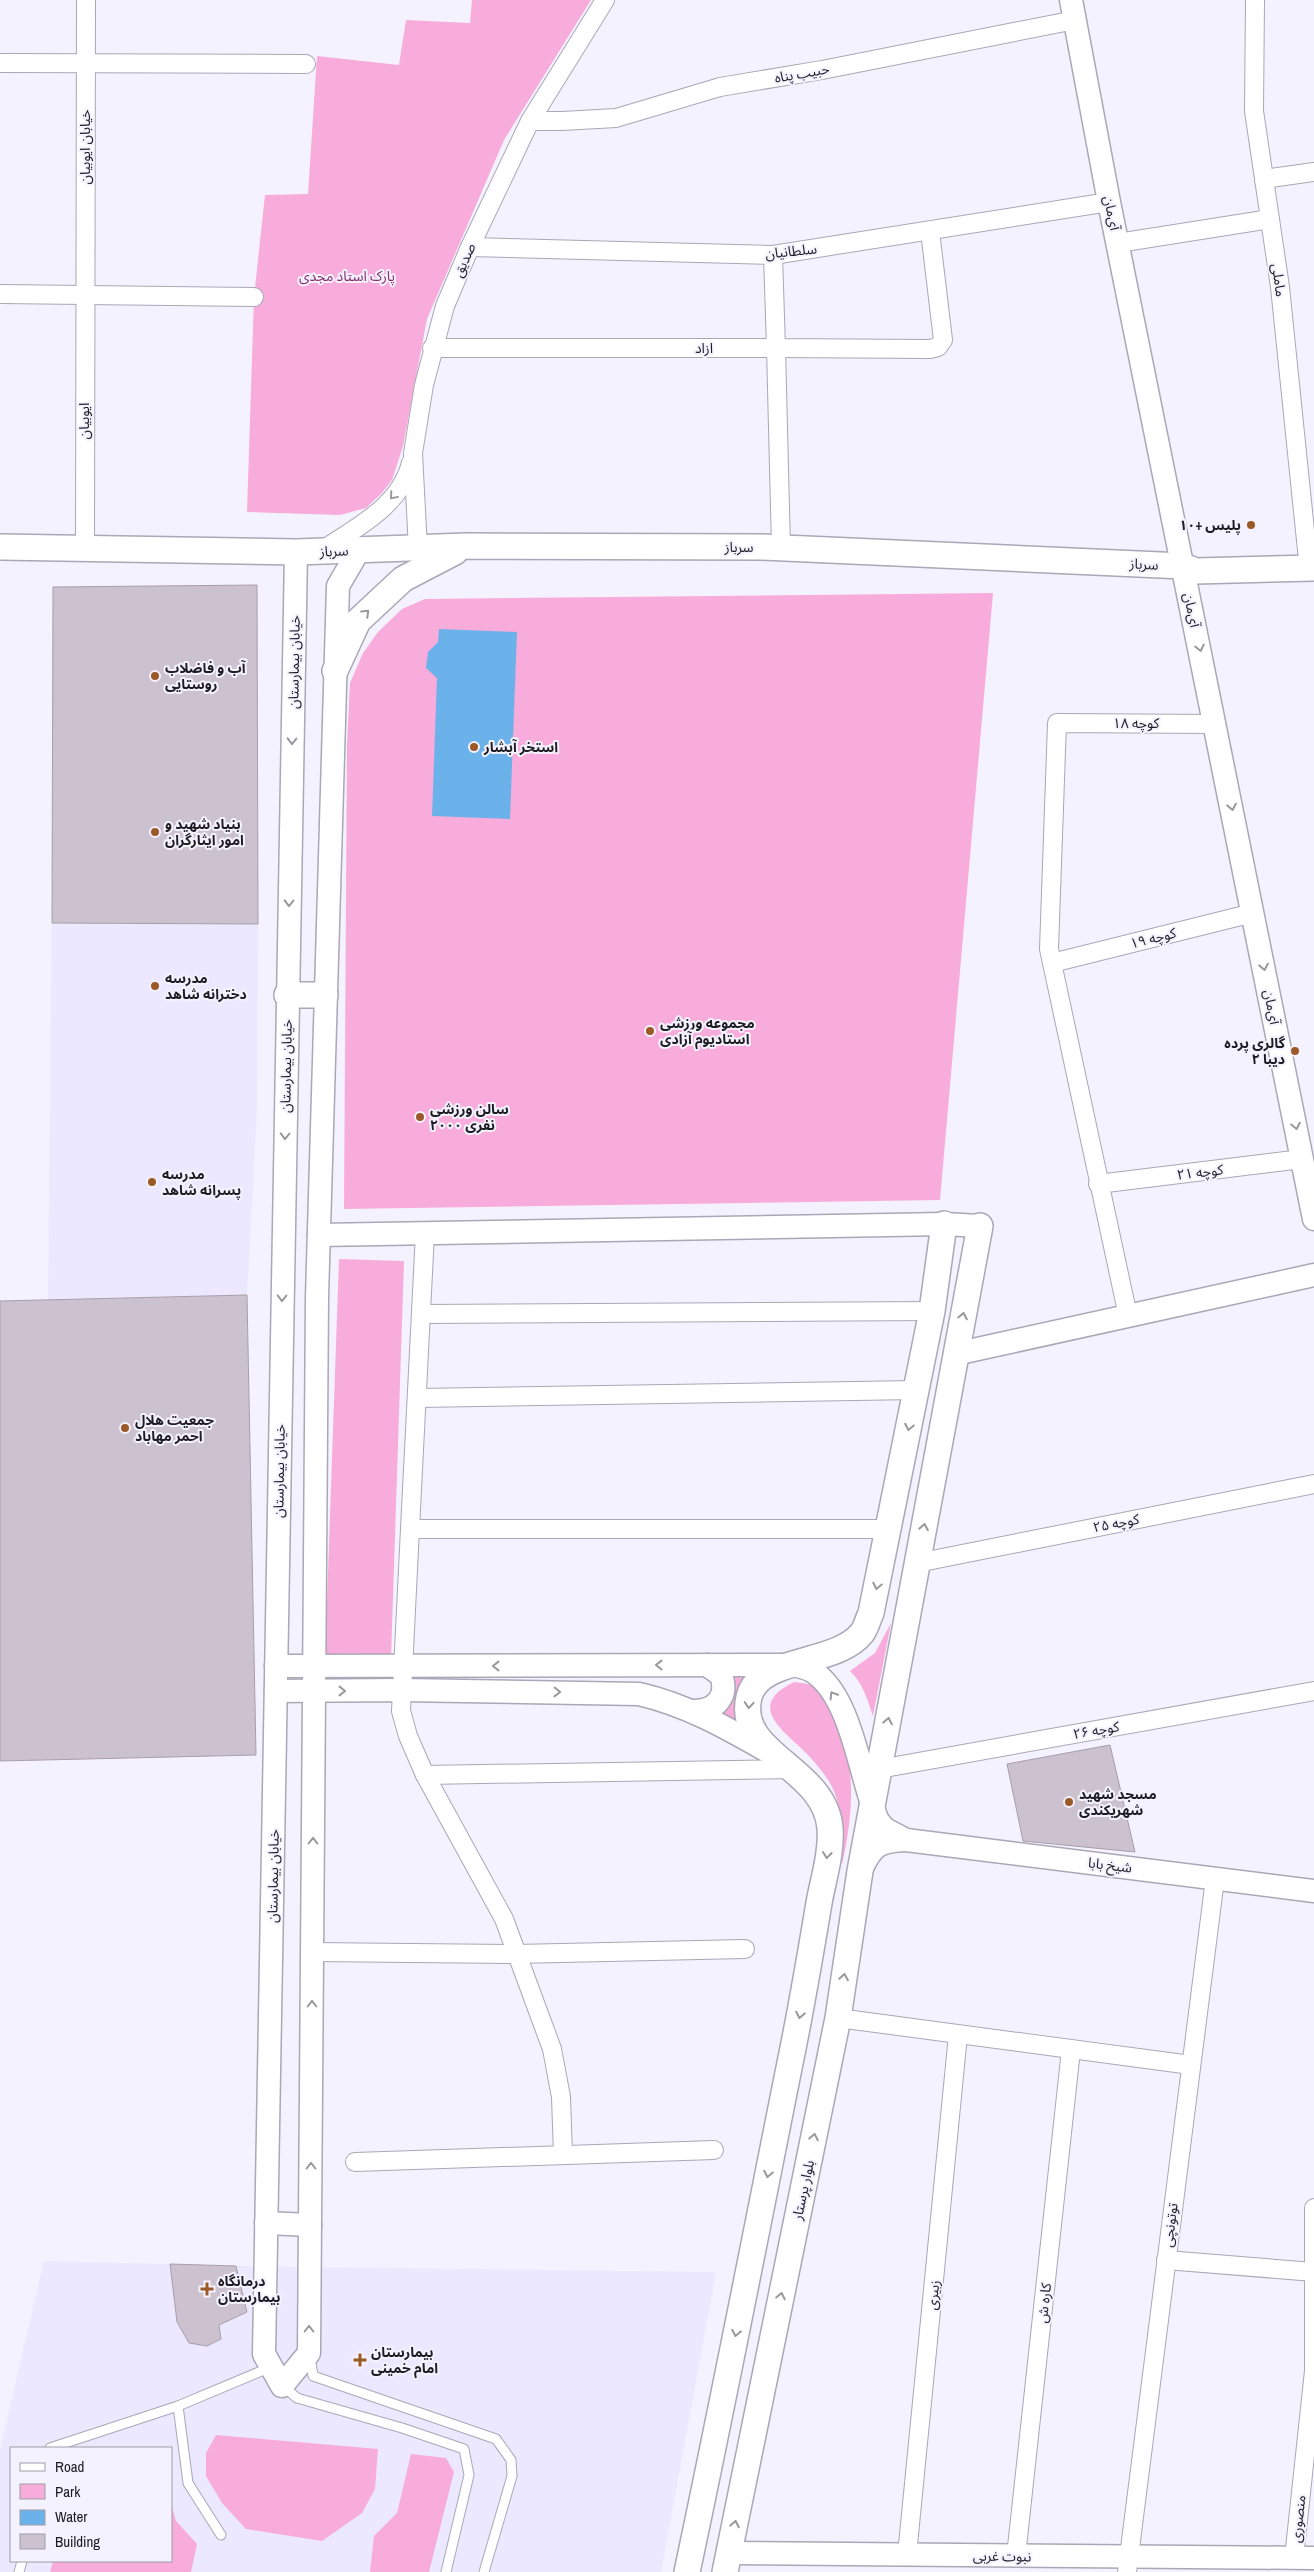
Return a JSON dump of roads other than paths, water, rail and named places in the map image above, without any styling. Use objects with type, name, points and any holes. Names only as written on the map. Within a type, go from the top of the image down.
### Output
[{"type":"main road","name":"سرباز","points":[[0,547],[296,552],[467,546],[781,548],[1183,566],[1196,561],[1312,562]]},
{"type":"main road","points":[[334,671],[344,646],[358,621],[382,598],[403,579],[467,546]]},
{"type":"main road","points":[[287,995],[325,995]]},
{"type":"main road","points":[[689,2562],[801,2013],[828,1855],[830,1829],[825,1806],[812,1786],[770,1752],[752,1729],[748,1713],[748,1698],[754,1685],[766,1674],[841,1649],[862,1633],[871,1613],[932,1311],[944,1224]]},
{"type":"main road","name":"بلوار پرستار","points":[[727,2562],[838,2018],[860,1871],[980,1226]]},
{"type":"main road","points":[[924,1350],[956,1354]]},
{"type":"main road","name":"نبوت غربی","points":[[689,2562],[727,2562]]},
{"type":"street","name":"خیابان ایوبیان","points":[[84,293],[86,0]]},
{"type":"street","name":"صدیق","points":[[418,549],[413,453],[432,348],[445,306],[470,247],[530,121],[605,0]]},
{"type":"street","name":"ماملی","points":[[1255,0],[1254,111],[1280,287],[1312,562]]},
{"type":"street","name":"حبیب پناه","points":[[530,121],[562,122],[616,118],[720,87],[822,70],[1073,6]]},
{"type":"street","name":"آی‌مان","points":[[1073,6],[1109,202],[1216,724],[1314,1219]]},
{"type":"street","points":[[0,63],[306,64]]},
{"type":"street","points":[[1264,179],[1314,172]]},
{"type":"street","name":"سلطانیان","points":[[470,247],[773,255],[1109,202]]},
{"type":"street","points":[[1118,242],[1270,219]]},
{"type":"street","name":"ازاد","points":[[432,348],[938,347],[942,340],[930,231]]},
{"type":"street","points":[[773,255],[781,548]]},
{"type":"street","points":[[0,294],[84,293],[254,297]]},
{"type":"street","name":"ایوبیان","points":[[84,293],[85,548]]},
{"type":"street","points":[[321,552],[380,511],[391,500],[406,478],[413,453]]},
{"type":"street","points":[[277,2376],[309,2353],[318,1235],[338,586],[359,550]]},
{"type":"street","name":"خیابان بیمارستان","points":[[277,2376],[264,2354],[296,552]]},
{"type":"street","name":"کوچه ۱۸","points":[[1052,963],[1049,949],[1057,723],[1216,724]]},
{"type":"street","name":"کوچه ۱۹","points":[[1052,963],[1253,913]]},
{"type":"street","points":[[1052,963],[1098,1184],[1128,1316]]},
{"type":"street","name":"کوچه ۲۱","points":[[1098,1184],[1302,1160]]},
{"type":"street","points":[[318,1235],[944,1224],[980,1226]]},
{"type":"street","points":[[425,1233],[401,1711],[408,1736],[425,1775],[504,1919],[515,1954],[552,2049],[561,2097],[563,2155]]},
{"type":"street","points":[[956,1354],[1314,1275]]},
{"type":"street","points":[[422,1314],[932,1311]]},
{"type":"street","points":[[418,1398],[916,1390]]},
{"type":"street","name":"کوچه ۲۵","points":[[917,1563],[1314,1484]]},
{"type":"street","points":[[410,1529],[889,1529]]},
{"type":"street","points":[[694,1711],[712,1708],[719,1703],[724,1693],[720,1675],[707,1665]]},
{"type":"street","points":[[276,1666],[794,1665],[811,1671],[822,1679],[838,1703],[878,1821],[885,1830],[906,1840]]},
{"type":"street","points":[[276,1691],[608,1692],[648,1696],[694,1711],[770,1752]]},
{"type":"street","name":"کوچه ۲۶","points":[[879,1769],[1314,1691]]},
{"type":"street","points":[[425,1775],[793,1769]]},
{"type":"street","points":[[860,1871],[869,1853],[875,1847],[882,1843],[906,1840]]},
{"type":"street","name":"شیخ بابا","points":[[906,1840],[1314,1891]]},
{"type":"street","name":"توتونچی","points":[[1128,2564],[1215,1879]]},
{"type":"street","points":[[312,1952],[515,1954],[745,1949]]},
{"type":"street","points":[[838,2018],[1191,2065]]},
{"type":"street","name":"زبیری","points":[[907,2555],[958,2035]]},
{"type":"street","name":"کاره ش","points":[[1016,2556],[1071,2050]]},
{"type":"street","points":[[356,2162],[714,2150]]},
{"type":"street","name":"منصوری","points":[[1304,2558],[1314,2371],[1314,2208]]},
{"type":"street","points":[[266,2223],[310,2224]]},
{"type":"street","points":[[1166,2260],[1314,2272]]},
{"type":"street","name":"نبوت غربی","points":[[727,2562],[907,2555],[1016,2556],[1128,2564],[1304,2558]]},
{"type":"lane","points":[[309,2353],[313,2376],[496,2439],[511,2460],[512,2476],[484,2572]]},
{"type":"lane","points":[[53,2447],[277,2376],[297,2398],[402,2428],[464,2449],[469,2475],[446,2572]]},
{"type":"lane","points":[[178,2406],[188,2483],[222,2535]]},
{"type":"water","name":"استخر آبشار","points":[[439,629],[517,632],[510,819],[432,816],[437,678],[426,668],[428,652],[438,642]]},
{"type":"place","name":"پلیس +۱۰","points":[[1251,525]]},
{"type":"place","name":"آب و فاضلاب روستایی","points":[[155,676]]},
{"type":"place","name":"استخر آبشار","points":[[474,747]]},
{"type":"place","name":"بنیاد شهید و امور ایثارگران","points":[[155,832]]},
{"type":"place","name":"مدرسه دخترانه شاهد","points":[[155,986]]},
{"type":"place","name":"مجموعه ورزشی استادیوم آزادی","points":[[650,1031]]},
{"type":"place","name":"گالری پرده دیبا ۲","points":[[1295,1051]]},
{"type":"place","name":"سالن ورزشی ۲۰۰۰ نفری","points":[[420,1117]]},
{"type":"place","name":"مدرسه پسرانه شاهد","points":[[152,1182]]},
{"type":"place","name":"جمعیت هلال احمر مهاباد","points":[[125,1428]]},
{"type":"place","name":"مسجد شهید شهریکندی","points":[[1069,1802]]},
{"type":"place","name":"درمانگاه بیمارستان","points":[[207,2289]]},
{"type":"place","name":"بیمارستان امام خمینی","points":[[360,2360]]},
{"type":"park label","name":"پارک استاد مجدی","points":[[347,276]]}]
